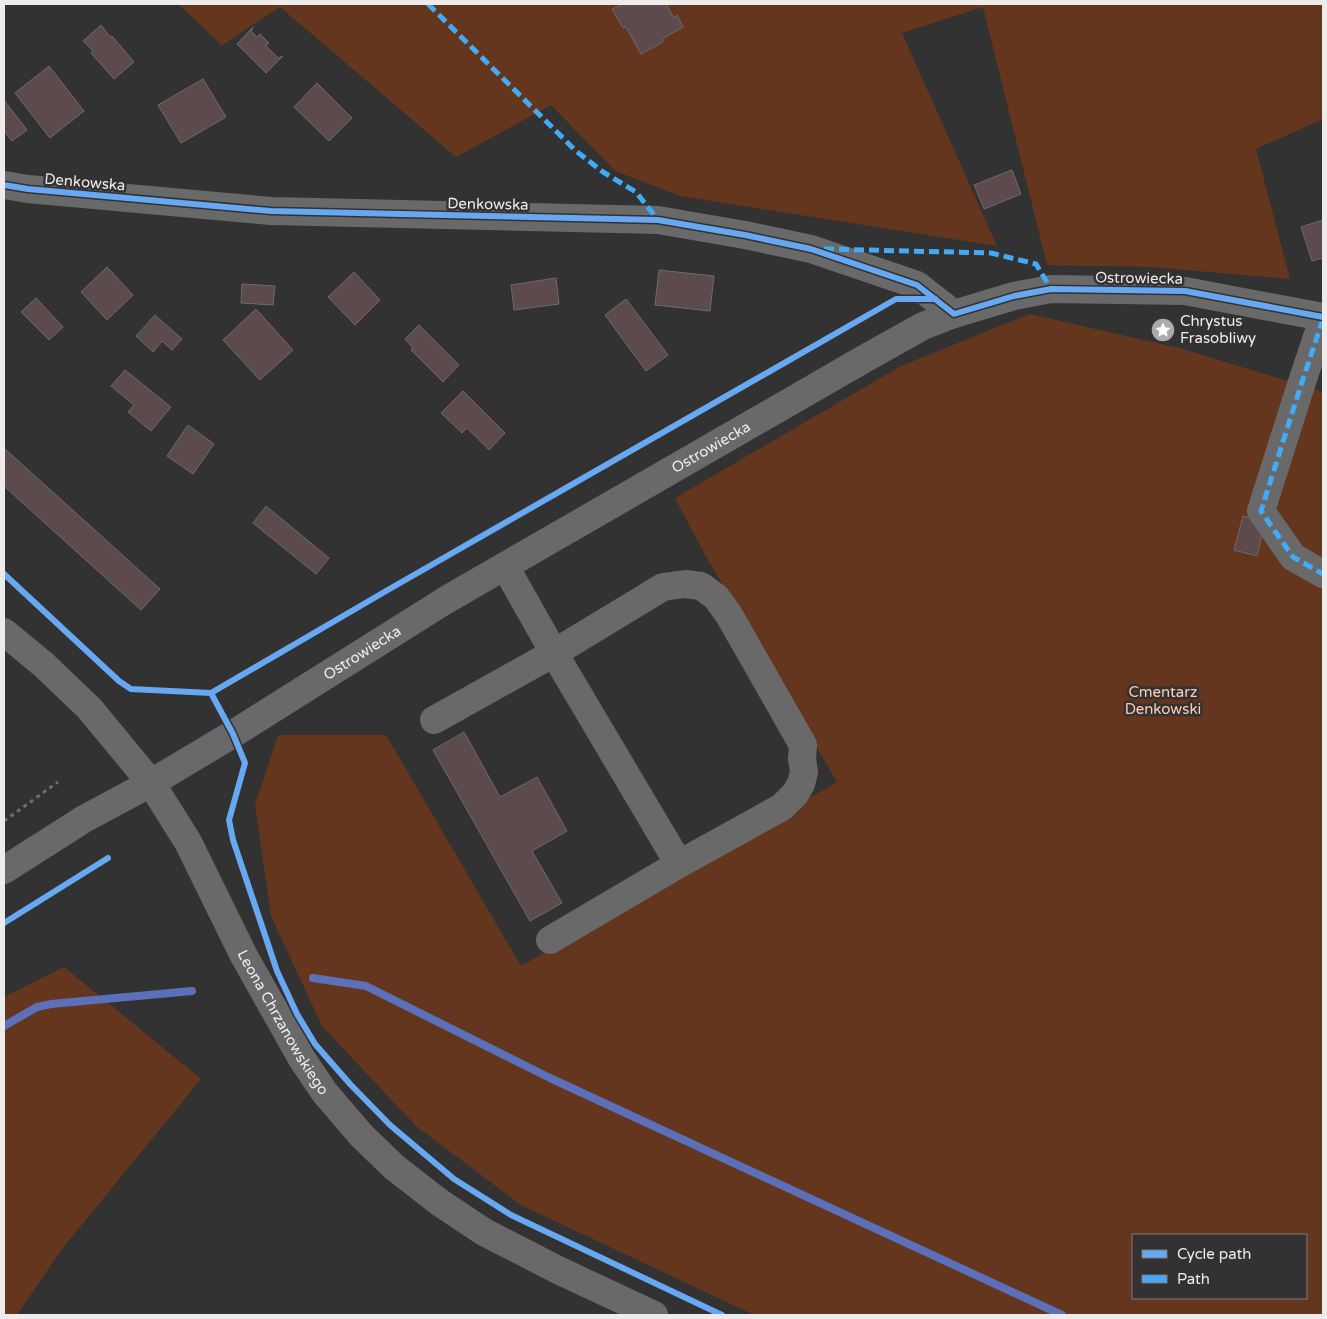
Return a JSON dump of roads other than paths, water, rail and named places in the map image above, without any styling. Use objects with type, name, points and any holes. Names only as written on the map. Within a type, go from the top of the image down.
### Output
[{"type":"street","name":"Denkowska","points":[[4,185],[28,189],[272,210],[658,220],[811,249],[917,285],[954,314]]},
{"type":"street","name":"Ostrowiecka","points":[[4,870],[84,818],[151,783],[233,734],[446,600],[923,326],[954,314],[1014,296],[1051,288],[1185,291],[1323,318]]},
{"type":"street","points":[[1323,318],[1261,511],[1293,557],[1323,574]]},
{"type":"street","points":[[505,566],[554,653],[679,864]]},
{"type":"street","points":[[434,720],[554,653],[663,587],[685,584],[701,586],[716,597],[729,615],[803,745],[802,759],[804,772],[801,784],[795,794],[782,807],[679,864],[550,940]]},
{"type":"street","name":"Leona Chrzanowskiego","points":[[4,632],[44,665],[89,708],[151,783],[188,842],[244,956],[302,1059],[325,1093],[361,1135],[409,1179],[484,1232],[558,1270],[654,1315]]},
{"type":"waterway","points":[[313,978],[366,986],[550,1078],[1062,1315]]},
{"type":"waterway","points":[[4,1026],[37,1007],[51,1004],[192,991]]},
{"type":"place","name":"Chrystus Frasobliwy","points":[[1163,330]]},
{"type":"park label","name":"Cmentarz Denkowski","points":[[1163,700]]}]
